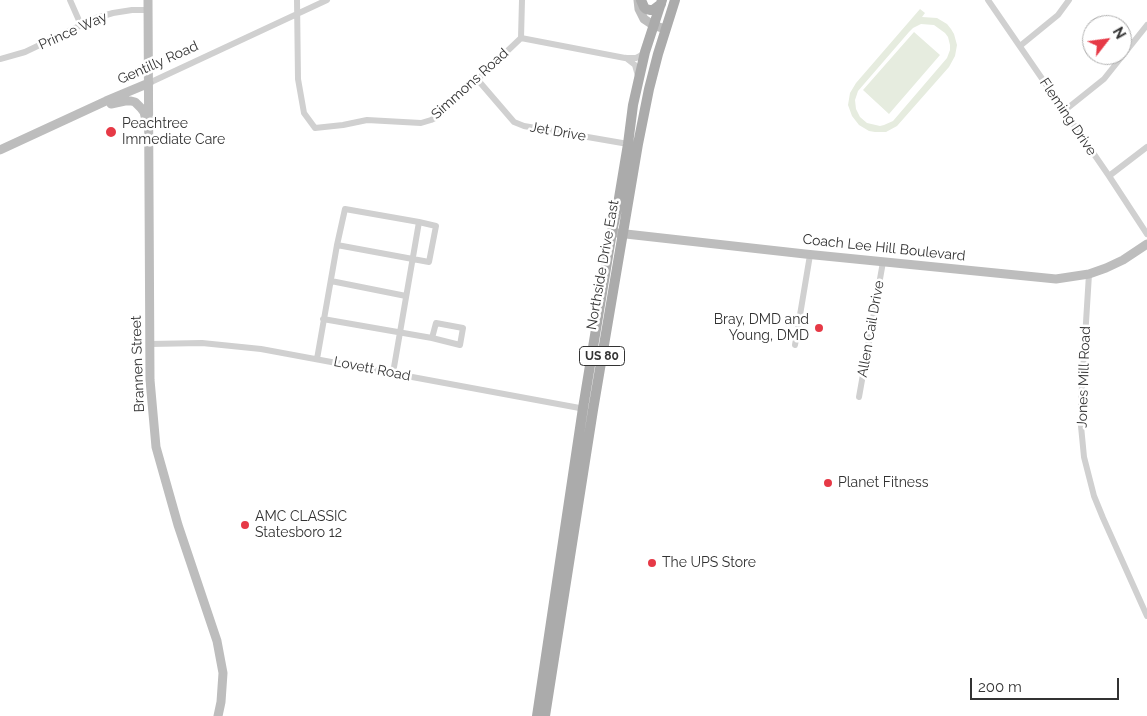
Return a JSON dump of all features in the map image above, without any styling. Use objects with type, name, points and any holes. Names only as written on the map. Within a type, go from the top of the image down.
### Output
[{"type":"main road","points":[[639,0],[646,9],[650,10],[653,10],[662,2]]},
{"type":"main road","name":"Northside Drive East","points":[[537,716],[588,409],[623,234],[645,107],[658,54],[675,0]]},
{"type":"main road","name":"Northside Drive East","points":[[545,716],[612,232],[638,80],[653,25],[662,2]]},
{"type":"street","points":[[70,0],[81,25]]},
{"type":"street","points":[[297,0],[298,14]]},
{"type":"street","name":"Gentilly Road","points":[[0,150],[328,0]]},
{"type":"street","points":[[522,0],[522,38],[625,58],[636,58],[645,52]]},
{"type":"street","points":[[639,0],[640,14],[647,22],[666,29]]},
{"type":"street","name":"Fleming Drive","points":[[988,0],[1147,234]]},
{"type":"street","points":[[1020,46],[1058,15],[1069,0]]},
{"type":"street","name":"Prince Way","points":[[0,59],[26,52],[96,18],[148,5]]},
{"type":"street","name":"Brannen Street","points":[[148,5],[150,380],[156,447],[178,525],[218,641],[223,673],[218,716]]},
{"type":"street","name":"Simmons Road","points":[[298,14],[298,79],[304,113],[315,128],[367,120],[421,123],[431,120],[438,116],[522,38]]},
{"type":"street","points":[[1064,111],[1104,79],[1147,25]]},
{"type":"street","points":[[625,58],[635,65],[638,80]]},
{"type":"street","name":"Jet Drive","points":[[476,79],[514,122],[524,126],[628,144]]},
{"type":"street","points":[[70,118],[119,102],[131,101],[138,104],[144,112],[149,135]]},
{"type":"street","points":[[1109,176],[1147,147]]},
{"type":"street","points":[[317,359],[330,282],[337,245],[345,209],[436,226],[428,262],[337,245]]},
{"type":"street","points":[[393,373],[419,222]]},
{"type":"street","name":"Coach Lee Hill Boulevard","points":[[612,232],[1056,279],[1088,274],[1106,268],[1123,260],[1147,244]]},
{"type":"street","points":[[795,345],[810,254]]},
{"type":"street","name":"Allen Cail Drive","points":[[859,396],[883,262]]},
{"type":"street","name":"Jones Mill Road","points":[[1088,274],[1081,403],[1084,456],[1097,503],[1147,616]]},
{"type":"street","points":[[330,282],[406,296]]},
{"type":"street","points":[[324,320],[460,344],[463,328],[436,323],[432,338]]},
{"type":"street","name":"Lovett Road","points":[[150,344],[202,343],[261,349],[588,409]]},
{"type":"shaded area","points":[[920,9],[925,13],[922,17],[937,18],[947,24],[954,34],[957,45],[955,56],[949,67],[897,126],[886,132],[869,131],[859,125],[852,116],[848,105],[850,93],[856,83]],"holes":[[[921,24],[934,25],[948,37],[950,50],[947,58],[893,121],[880,126],[867,123],[860,117],[856,109],[855,100],[858,91],[913,28]]]},
{"type":"shaded area","points":[[914,32],[940,55],[889,114],[863,90]]},
{"type":"place","name":"Peachtree Immediate Care","points":[[111,132]]},
{"type":"place","name":"Bray, DMD and Young, DMD","points":[[819,328]]},
{"type":"place","name":"Planet Fitness","points":[[828,483]]},
{"type":"place","name":"AMC CLASSIC Statesboro 12","points":[[245,525]]},
{"type":"place","name":"The UPS Store","points":[[652,563]]}]
